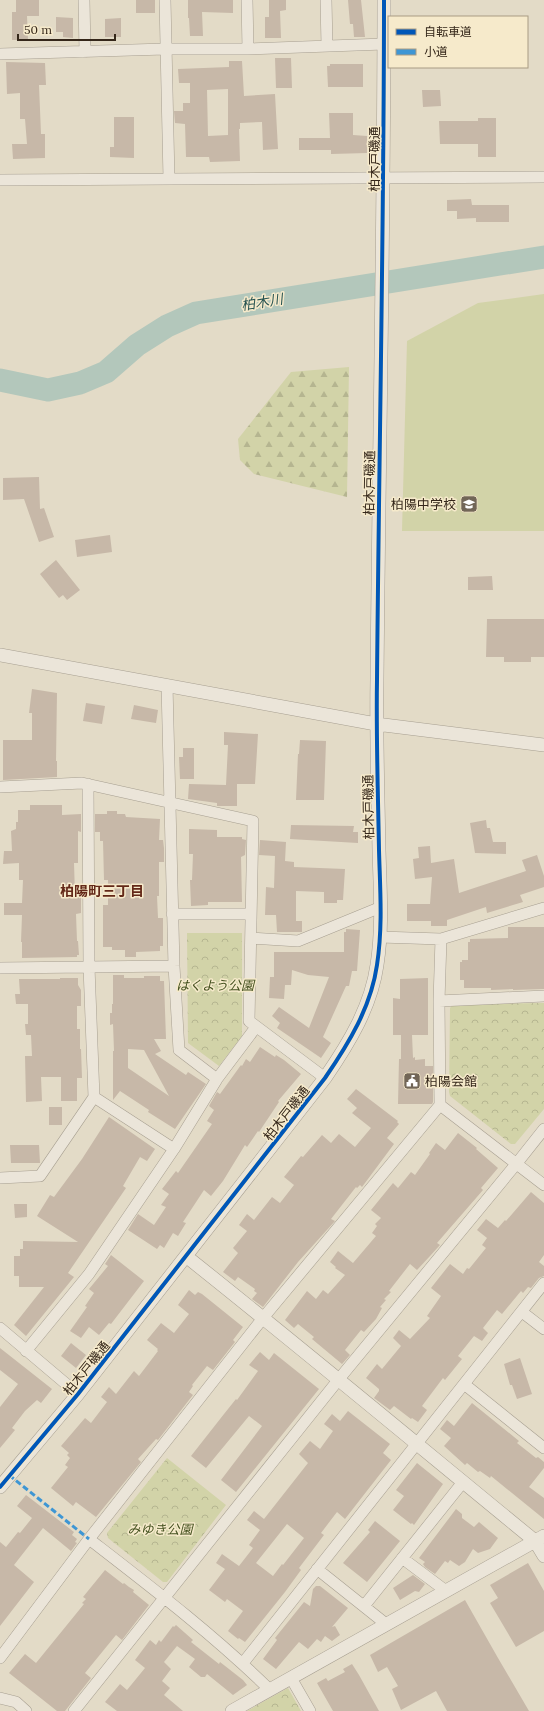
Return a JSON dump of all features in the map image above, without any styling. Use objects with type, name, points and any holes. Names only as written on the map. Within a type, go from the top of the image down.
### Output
[{"type":"street","points":[[84,0],[85,52]]},
{"type":"street","points":[[165,0],[168,180]]},
{"type":"street","points":[[247,0],[248,49]]},
{"type":"street","points":[[326,0],[327,46]]},
{"type":"street","name":"柏木戸磯通","points":[[0,1487],[78,1394],[187,1257],[325,1078],[345,1050],[360,1022],[370,997],[377,965],[381,907],[376,724],[384,179],[384,0]]},
{"type":"street","points":[[0,54],[165,49],[248,49],[384,44]]},
{"type":"street","points":[[0,180],[544,177]]},
{"type":"street","points":[[0,655],[376,724],[544,745]]},
{"type":"street","points":[[167,685],[172,914],[179,1050],[218,1079]]},
{"type":"street","points":[[0,787],[82,782],[253,820],[249,1022],[325,1078]]},
{"type":"street","points":[[0,1178],[40,1176],[94,1097],[89,967],[88,784]]},
{"type":"street","points":[[251,938],[298,941],[381,907]]},
{"type":"street","points":[[380,937],[440,939],[544,908]]},
{"type":"street","points":[[172,914],[251,914]]},
{"type":"street","points":[[0,1658],[89,1539],[263,1318],[440,1104],[440,939]]},
{"type":"street","points":[[0,968],[174,966]]},
{"type":"street","points":[[439,1001],[544,996]]},
{"type":"street","points":[[26,1350],[89,1274],[174,1148],[218,1079],[256,1026]]},
{"type":"street","points":[[94,1097],[174,1148]]},
{"type":"street","points":[[440,1104],[544,1185]]},
{"type":"street","points":[[74,1711],[339,1379],[544,1129]]},
{"type":"street","points":[[187,1257],[339,1379],[463,1482],[540,1538],[544,1556]]},
{"type":"street","points":[[243,1663],[544,1283]]},
{"type":"street","points":[[522,1312],[544,1329]]},
{"type":"street","points":[[0,1328],[78,1394]]},
{"type":"street","points":[[464,1384],[544,1448]]},
{"type":"street","points":[[364,1606],[463,1482]]},
{"type":"street","points":[[232,1711],[540,1538]]},
{"type":"street","points":[[89,1539],[243,1663],[270,1690]]},
{"type":"street","points":[[402,1558],[446,1591]]},
{"type":"street","points":[[317,1569],[386,1624]]},
{"type":"street","points":[[291,1678],[310,1711]]},
{"type":"street","points":[[0,1698],[16,1702],[26,1711]]},
{"type":"green space","points":[[544,294],[544,531],[402,531],[407,341],[478,303]]},
{"type":"green space","points":[[349,367],[347,497],[254,474],[240,460],[238,439],[291,372]]},
{"type":"green space","name":"はくよう公園","points":[[187,933],[242,933],[242,1036],[219,1066],[188,1043]]},
{"type":"green space","points":[[544,1003],[544,1109],[515,1144],[511,1144],[450,1096],[450,1008],[453,1004]]},
{"type":"green space","name":"みゆき公園","points":[[167,1458],[226,1505],[167,1582],[163,1582],[108,1538],[107,1533]]},
{"type":"green space","points":[[288,1688],[301,1711],[247,1711]]},
{"type":"building","points":[[16,0],[39,0],[39,16],[27,16],[28,40],[12,40],[12,12],[16,12]]},
{"type":"building","points":[[136,0],[155,0],[155,13],[136,13]]},
{"type":"building","points":[[188,0],[233,0],[233,13],[202,12],[203,36],[190,36]]},
{"type":"building","points":[[269,0],[286,0],[286,10],[280,11],[281,38],[265,38],[265,17],[269,17]]},
{"type":"building","points":[[348,0],[361,0],[365,37],[354,37],[353,24],[350,24]]},
{"type":"building","points":[[56,17],[73,18],[73,38],[63,37],[63,32],[56,32]]},
{"type":"building","points":[[121,18],[121,37],[105,37],[105,19]]},
{"type":"building","points":[[275,58],[291,58],[292,88],[276,88]]},
{"type":"building","points":[[229,61],[242,61],[244,96],[275,94],[278,149],[263,150],[262,122],[240,123],[240,161],[210,162],[209,157],[186,157],[185,124],[175,123],[174,111],[183,111],[183,103],[190,103],[190,83],[179,83],[178,69],[229,67]],"holes":[[[228,89],[228,135],[208,136],[207,90]]]},
{"type":"building","points":[[6,62],[45,63],[46,85],[39,85],[41,134],[45,134],[45,158],[13,159],[12,144],[27,144],[25,119],[20,119],[20,93],[7,94]]},
{"type":"building","points":[[330,64],[363,64],[363,87],[328,87],[327,66],[330,66]]},
{"type":"building","points":[[422,90],[440,90],[441,106],[423,107]]},
{"type":"building","points":[[329,113],[353,113],[353,135],[367,136],[367,153],[331,154],[331,150],[299,150],[299,138],[330,138]]},
{"type":"building","points":[[114,117],[134,117],[134,158],[110,157],[110,147],[114,147]]},
{"type":"building","points":[[478,118],[496,118],[496,157],[478,157],[478,144],[440,144],[439,121],[478,121]]},
{"type":"building","points":[[471,199],[472,205],[509,205],[509,222],[476,222],[476,218],[457,219],[457,211],[447,211],[447,200]]},
{"type":"building","points":[[39,477],[40,509],[44,508],[54,537],[39,542],[24,499],[3,500],[3,478]]},
{"type":"building","points":[[110,535],[112,552],[77,557],[75,540]]},
{"type":"building","points":[[56,560],[80,590],[67,600],[63,595],[59,598],[40,574]]},
{"type":"building","points":[[492,576],[493,590],[468,590],[468,577]]},
{"type":"building","points":[[487,619],[544,619],[544,657],[531,657],[531,662],[504,662],[504,657],[486,657]]},
{"type":"building","points":[[32,689],[57,693],[57,777],[3,780],[3,740],[32,740],[32,713],[29,713]]},
{"type":"building","points":[[86,703],[105,706],[102,724],[83,721]]},
{"type":"building","points":[[134,705],[158,710],[156,723],[131,719]]},
{"type":"building","points":[[224,732],[258,734],[255,784],[237,784],[237,806],[217,806],[217,803],[188,799],[189,784],[226,785],[228,745],[224,745]]},
{"type":"building","points":[[300,740],[326,741],[324,800],[296,800]]},
{"type":"building","points":[[183,748],[194,748],[194,779],[180,779],[179,757],[183,757]]},
{"type":"building","points":[[30,805],[62,805],[62,815],[81,814],[81,832],[78,831],[78,863],[74,863],[75,895],[81,895],[81,913],[76,914],[79,955],[77,955],[77,957],[22,958],[22,915],[4,915],[4,903],[22,903],[23,880],[19,880],[19,863],[3,864],[4,851],[12,851],[11,831],[16,829],[16,822],[18,822],[18,810],[30,810]]},
{"type":"building","points":[[107,811],[117,811],[117,814],[125,814],[126,817],[160,819],[159,840],[163,840],[164,862],[159,862],[159,896],[157,896],[158,918],[163,918],[163,946],[160,946],[160,951],[136,952],[136,957],[125,957],[125,950],[112,950],[112,947],[103,947],[103,905],[108,905],[108,880],[104,880],[103,841],[100,841],[100,832],[95,832],[95,814],[107,814]]},
{"type":"building","points":[[486,820],[487,828],[490,828],[493,842],[506,842],[506,854],[475,853],[470,823]]},
{"type":"building","points":[[291,825],[354,826],[353,832],[358,832],[358,843],[290,839]]},
{"type":"building","points":[[189,829],[217,830],[217,837],[242,837],[242,839],[246,840],[245,855],[241,857],[242,902],[208,902],[208,905],[191,906],[190,880],[192,880],[193,854],[189,854]]},
{"type":"building","points":[[260,840],[286,842],[285,861],[294,862],[294,867],[345,869],[343,900],[337,900],[337,903],[324,903],[324,892],[296,891],[296,921],[302,921],[302,932],[277,932],[276,915],[265,915],[266,887],[274,888],[275,856],[259,855]]},
{"type":"building","points":[[430,846],[431,863],[454,859],[459,893],[526,871],[522,860],[537,855],[544,876],[544,887],[520,895],[523,902],[487,913],[486,907],[447,920],[447,926],[431,926],[431,921],[407,921],[407,904],[430,904],[432,877],[415,879],[413,859],[419,858],[418,847]]},
{"type":"building","points":[[508,927],[544,927],[544,989],[491,990],[491,988],[464,988],[464,980],[460,980],[460,962],[462,962],[462,960],[468,960],[468,942],[470,942],[470,939],[508,938]]},
{"type":"building","points":[[346,929],[360,930],[357,971],[352,971],[349,986],[346,986],[323,1037],[331,1043],[321,1058],[277,1028],[280,1023],[272,1016],[279,1007],[309,1028],[329,977],[308,975],[292,970],[291,985],[285,985],[284,999],[269,998],[270,977],[274,977],[274,952],[344,952],[344,932],[346,932]]},
{"type":"building","points":[[113,975],[124,975],[124,978],[160,976],[160,981],[164,981],[166,1039],[154,1039],[161,1051],[155,1054],[186,1075],[188,1072],[206,1084],[175,1129],[148,1112],[149,1110],[120,1091],[113,1100],[114,1051],[113,1024],[110,1025],[110,1013],[112,1013]],"holes":[[[128,1049],[144,1050],[169,1096],[128,1068]]]},
{"type":"building","points":[[78,978],[78,985],[81,990],[81,1006],[77,1006],[77,1029],[80,1029],[82,1078],[77,1078],[77,1101],[61,1101],[61,1077],[41,1077],[42,1101],[26,1102],[25,1056],[32,1056],[31,1035],[26,1035],[25,1024],[28,1024],[28,1004],[16,1004],[15,994],[20,994],[19,979]]},
{"type":"building","points":[[428,978],[428,1035],[412,1035],[413,1058],[415,1057],[415,1060],[425,1059],[425,1066],[433,1066],[433,1102],[432,1104],[398,1104],[401,1035],[393,1035],[393,998],[400,999],[400,979]]},
{"type":"building","points":[[260,1047],[275,1057],[276,1055],[284,1060],[301,1074],[278,1101],[279,1102],[259,1132],[258,1131],[247,1147],[245,1145],[223,1181],[211,1196],[204,1190],[183,1222],[186,1223],[178,1236],[173,1233],[164,1248],[160,1245],[157,1249],[128,1230],[138,1214],[154,1225],[166,1207],[161,1205],[169,1194],[162,1189],[176,1171],[178,1173],[212,1124],[207,1121],[214,1110],[209,1106],[217,1092],[220,1094],[246,1059],[250,1062]]},
{"type":"building","points":[[356,1089],[398,1121],[397,1122],[399,1124],[387,1138],[394,1144],[362,1187],[360,1185],[357,1188],[356,1187],[331,1219],[335,1221],[298,1262],[263,1307],[252,1299],[257,1293],[254,1291],[255,1289],[238,1277],[235,1281],[223,1272],[238,1253],[233,1248],[247,1231],[239,1225],[247,1214],[254,1220],[272,1197],[280,1203],[294,1185],[284,1177],[301,1156],[303,1157],[322,1135],[331,1143],[339,1134],[355,1147],[371,1128],[352,1113],[357,1108],[347,1099]]},
{"type":"building","points":[[49,1107],[62,1107],[62,1125],[49,1125]]},
{"type":"building","points":[[109,1117],[155,1149],[147,1161],[140,1157],[123,1186],[126,1188],[68,1273],[74,1277],[26,1336],[14,1325],[44,1287],[19,1287],[19,1276],[14,1276],[14,1256],[20,1256],[20,1249],[23,1249],[23,1241],[78,1242],[37,1216],[50,1195],[54,1197],[82,1159]]},
{"type":"building","points":[[458,1133],[477,1148],[476,1149],[498,1168],[481,1188],[483,1190],[437,1243],[440,1245],[430,1256],[417,1270],[410,1264],[389,1291],[391,1292],[384,1299],[386,1300],[380,1307],[382,1308],[376,1319],[364,1332],[361,1330],[345,1350],[350,1355],[342,1364],[312,1339],[314,1337],[298,1324],[294,1328],[285,1320],[307,1291],[316,1299],[323,1290],[328,1294],[345,1275],[335,1268],[336,1267],[330,1262],[338,1251],[353,1263],[376,1236],[372,1233],[377,1226],[375,1224],[381,1218],[371,1210],[393,1183],[398,1188],[411,1172],[415,1175],[436,1143],[445,1150]]},
{"type":"building","points":[[10,1145],[39,1145],[40,1163],[11,1163]]},
{"type":"building","points":[[531,1192],[544,1203],[544,1255],[539,1262],[544,1266],[544,1276],[539,1278],[531,1288],[528,1287],[523,1293],[521,1291],[502,1314],[497,1310],[483,1328],[488,1333],[482,1341],[474,1336],[458,1356],[462,1359],[445,1380],[443,1378],[422,1406],[427,1410],[418,1422],[412,1418],[411,1419],[394,1406],[390,1410],[374,1398],[379,1389],[366,1378],[377,1364],[382,1369],[401,1346],[393,1338],[399,1330],[410,1339],[430,1318],[427,1316],[441,1296],[431,1288],[450,1264],[463,1274],[486,1248],[482,1245],[487,1238],[477,1230],[486,1219],[498,1228]]},
{"type":"building","points":[[14,1204],[27,1204],[27,1217],[15,1218]]},
{"type":"building","points":[[111,1255],[144,1281],[111,1324],[109,1323],[99,1335],[89,1327],[81,1338],[70,1331],[87,1307],[85,1306],[94,1293],[89,1289],[108,1266],[105,1264]]},
{"type":"building","points":[[189,1290],[195,1295],[198,1292],[202,1294],[243,1327],[233,1340],[235,1342],[213,1370],[207,1366],[192,1385],[193,1386],[189,1392],[193,1395],[158,1440],[156,1439],[138,1459],[141,1462],[96,1517],[76,1502],[73,1506],[51,1488],[68,1467],[65,1465],[70,1458],[67,1455],[69,1453],[61,1446],[85,1418],[91,1423],[107,1402],[101,1397],[109,1387],[116,1394],[134,1371],[139,1376],[158,1351],[158,1349],[147,1340],[161,1323],[174,1333],[189,1314],[178,1305]]},
{"type":"building","points":[[71,1343],[86,1355],[76,1368],[61,1356]]},
{"type":"building","points":[[0,1348],[52,1389],[41,1403],[37,1400],[25,1411],[12,1428],[15,1430],[0,1448],[0,1407],[18,1384],[0,1370]]},
{"type":"building","points":[[260,1352],[269,1360],[274,1353],[319,1389],[236,1492],[221,1480],[262,1426],[249,1416],[206,1468],[191,1456],[236,1399],[237,1400],[258,1371],[249,1365]]},
{"type":"building","points":[[520,1358],[532,1394],[517,1399],[512,1385],[510,1385],[504,1364]]},
{"type":"building","points":[[472,1403],[519,1441],[517,1443],[536,1458],[538,1457],[544,1462],[544,1468],[529,1487],[544,1498],[544,1519],[491,1476],[490,1478],[480,1471],[478,1472],[467,1463],[465,1465],[444,1446],[451,1438],[440,1429],[447,1420],[454,1426]]},
{"type":"building","points":[[348,1411],[390,1444],[383,1453],[391,1460],[345,1519],[337,1512],[321,1533],[324,1535],[299,1568],[301,1570],[245,1642],[239,1638],[238,1639],[228,1631],[243,1611],[227,1599],[225,1602],[209,1590],[225,1569],[216,1563],[222,1554],[239,1566],[253,1548],[249,1545],[260,1530],[247,1520],[254,1511],[264,1519],[308,1463],[299,1454],[310,1441],[320,1449],[333,1431],[324,1424],[332,1414],[340,1421]],"holes":[[[287,1524],[304,1538],[273,1576],[256,1563]]]},
{"type":"building","points":[[417,1463],[443,1484],[414,1525],[393,1510],[404,1496],[396,1490]]},
{"type":"building","points":[[26,1495],[74,1532],[72,1535],[77,1539],[75,1542],[77,1543],[71,1551],[43,1528],[14,1565],[34,1582],[0,1626],[0,1542],[6,1547],[32,1518],[17,1506]]},
{"type":"building","points":[[456,1509],[462,1514],[462,1518],[474,1527],[479,1522],[498,1538],[490,1549],[478,1553],[473,1549],[465,1562],[459,1566],[450,1560],[448,1563],[445,1561],[435,1574],[425,1567],[423,1564],[425,1562],[419,1558]]},
{"type":"building","points":[[375,1521],[400,1541],[367,1582],[343,1563],[370,1532],[368,1530]]},
{"type":"building","points":[[528,1563],[544,1591],[544,1631],[516,1647],[490,1603],[498,1598],[490,1585]]},
{"type":"building","points":[[105,1570],[123,1584],[124,1583],[134,1590],[133,1592],[149,1605],[122,1640],[116,1635],[85,1673],[91,1678],[65,1711],[57,1711],[9,1673],[25,1654],[36,1663],[84,1604],[82,1603],[86,1599],[83,1597]]},
{"type":"building","points":[[413,1575],[425,1584],[419,1592],[415,1591],[400,1600],[393,1588]]},
{"type":"building","points":[[316,1586],[320,1586],[348,1608],[332,1627],[335,1626],[340,1635],[332,1641],[325,1636],[321,1642],[317,1639],[308,1649],[299,1642],[276,1669],[263,1659],[277,1640],[275,1638],[304,1602],[310,1606],[313,1589]]},
{"type":"building","points":[[465,1600],[529,1711],[447,1711],[436,1691],[401,1710],[392,1689],[398,1686],[387,1667],[378,1672],[370,1655]]},
{"type":"building","points":[[176,1625],[193,1640],[191,1642],[219,1664],[220,1662],[243,1680],[247,1685],[233,1695],[207,1674],[205,1677],[201,1677],[189,1667],[195,1659],[177,1646],[164,1662],[171,1669],[162,1681],[170,1688],[164,1695],[183,1711],[117,1711],[105,1702],[120,1684],[127,1690],[145,1668],[135,1660],[150,1640],[156,1645],[159,1640],[161,1642],[173,1626],[174,1627]]},
{"type":"building","points":[[352,1664],[379,1711],[333,1711],[317,1683],[326,1678],[328,1681],[345,1672],[343,1669]]},
{"type":"waterway","name":"柏木川","points":[[0,380],[48,390],[80,383],[106,372],[137,345],[167,326],[196,313],[544,257]]},
{"type":"marked path","points":[[9,1475],[89,1539]]},
{"type":"cycle path","points":[[0,1487],[78,1394],[325,1078],[358,1024],[370,995],[374,980],[379,950],[381,921],[377,701],[384,0]]},
{"type":"place","name":"柏陽中学校","points":[[469,504]]},
{"type":"place","name":"柏陽会館","points":[[412,1081]]},
{"type":"district","name":"柏陽町三丁目","points":[[102,891]]}]
